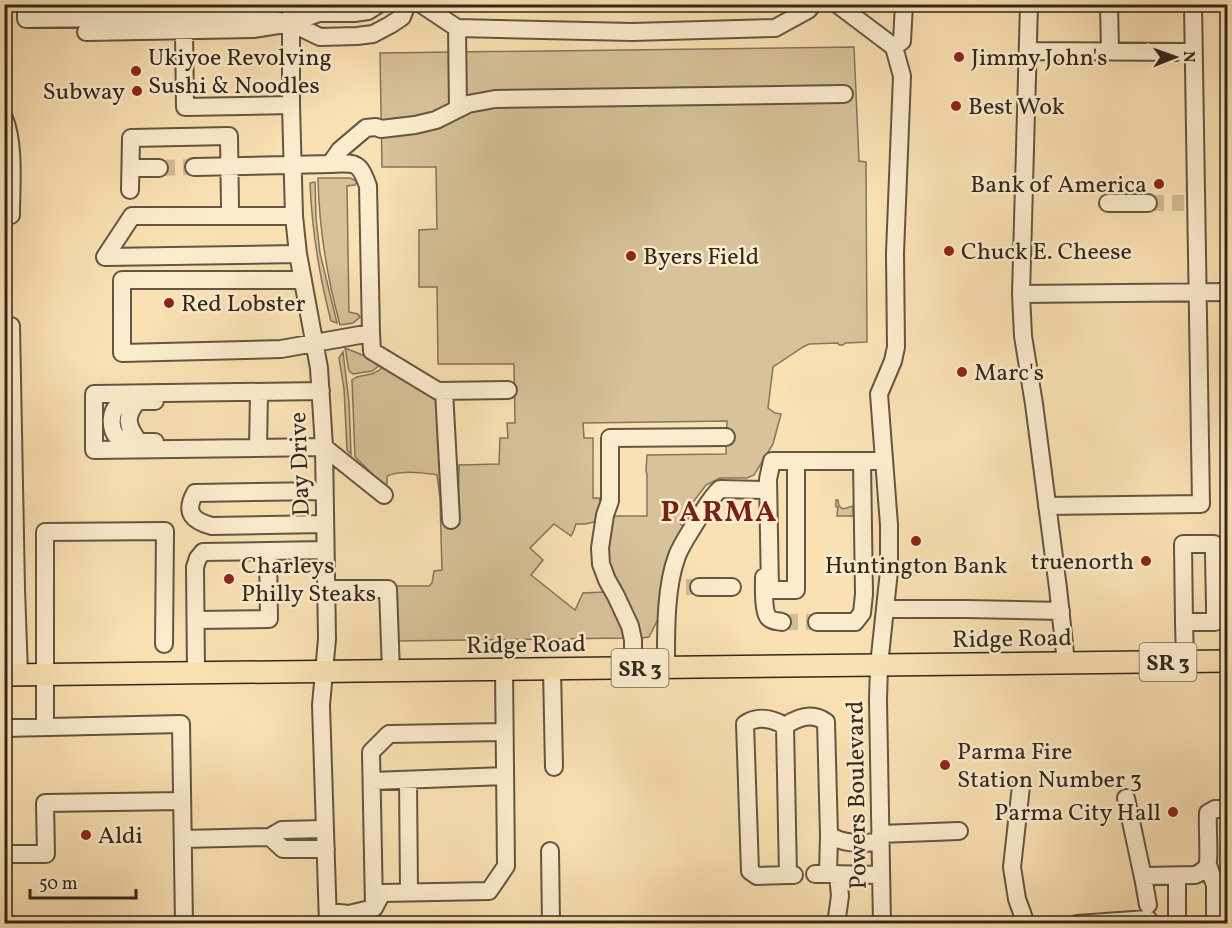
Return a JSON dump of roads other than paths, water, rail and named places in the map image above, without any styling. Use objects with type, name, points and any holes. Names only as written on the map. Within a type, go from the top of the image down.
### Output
[{"type":"main road","name":"Ridge Road","points":[[12,674],[1227,661]]},
{"type":"street","points":[[26,4],[26,19],[252,16],[291,23],[320,37],[365,35],[382,30],[402,17],[407,4]]},
{"type":"street","name":"Day Drive","points":[[291,4],[294,216],[298,254],[315,344],[321,391],[324,447],[327,639],[321,705],[328,918]]},
{"type":"street","points":[[86,32],[253,29],[291,23],[319,13],[354,13],[368,10],[379,4]]},
{"type":"street","points":[[421,4],[457,28],[632,32],[775,28],[808,10],[813,4]]},
{"type":"street","points":[[837,4],[894,47],[902,41],[904,4]]},
{"type":"street","points":[[1029,4],[1020,294],[1023,336],[1034,405],[1066,663]]},
{"type":"street","points":[[1109,4],[1110,51]]},
{"type":"street","points":[[1047,506],[1201,504],[1197,293],[1190,203],[1194,4]]},
{"type":"street","points":[[457,28],[458,109]]},
{"type":"street","points":[[184,30],[185,107],[291,105]]},
{"type":"street","name":"Powers Boulevard","points":[[882,924],[878,700],[879,665],[889,571],[889,525],[879,394],[893,361],[896,346],[896,253],[902,76],[894,47]]},
{"type":"street","points":[[1028,51],[1194,52]]},
{"type":"street","points":[[330,164],[340,150],[366,128],[381,129],[415,125],[436,120],[468,104],[495,99],[844,94]]},
{"type":"street","points":[[4,118],[9,128],[11,154],[10,215]]},
{"type":"street","points":[[130,190],[131,138],[229,136],[230,207]]},
{"type":"street","points":[[194,167],[353,163],[363,171],[369,186],[372,351],[438,391],[508,390]]},
{"type":"street","points":[[131,168],[159,168]]},
{"type":"street","points":[[1108,203],[1148,203]]},
{"type":"street","points":[[294,216],[132,216],[105,257],[298,254]]},
{"type":"street","points":[[303,280],[122,280],[123,353],[281,349],[371,333]]},
{"type":"street","points":[[1020,294],[1227,292]]},
{"type":"street","points":[[4,326],[11,326],[9,407],[12,674]]},
{"type":"street","points":[[321,391],[94,394],[94,450],[324,447],[384,495]]},
{"type":"street","points":[[444,391],[451,520]]},
{"type":"street","points":[[229,392],[210,400],[138,401],[129,417],[130,430],[139,442],[226,442],[236,448]]},
{"type":"street","points":[[258,448],[259,392]]},
{"type":"street","points":[[633,668],[633,640],[630,626],[607,580],[600,556],[603,522],[610,501],[610,438],[726,437]]},
{"type":"street","points":[[782,622],[771,620],[767,614],[764,586],[766,490],[772,461],[884,461]]},
{"type":"street","points":[[766,490],[770,590],[796,590],[796,461]]},
{"type":"street","points":[[817,622],[855,622],[862,612],[864,594],[862,461]]},
{"type":"street","points":[[732,587],[685,587],[672,575],[678,554],[717,491],[720,489],[766,490]]},
{"type":"street","points":[[324,491],[195,493],[191,504],[191,515],[195,520],[212,526],[325,525]]},
{"type":"street","points":[[45,727],[45,532],[165,531],[164,644]]},
{"type":"street","points":[[1184,622],[1215,622],[1221,606],[1221,555],[1214,543],[1183,544],[1184,622],[1185,661]]},
{"type":"street","points":[[196,672],[195,567],[203,552],[325,550]]},
{"type":"street","points":[[196,620],[269,619],[268,552]]},
{"type":"street","points":[[666,668],[666,640],[685,587]]},
{"type":"street","points":[[326,590],[387,589],[391,671]]},
{"type":"street","points":[[886,609],[1061,611]]},
{"type":"street","points":[[552,669],[554,767]]},
{"type":"street","points":[[328,918],[374,908],[382,893],[489,891],[506,866],[504,670]]},
{"type":"street","points":[[785,726],[798,718],[819,717],[826,722],[827,874],[840,896],[836,924]]},
{"type":"street","points":[[752,719],[775,720],[785,726],[791,875],[757,876],[750,871],[745,724],[752,719]]},
{"type":"street","points":[[4,728],[181,724],[184,924]]},
{"type":"street","points":[[374,908],[371,752],[389,734],[504,732]]},
{"type":"street","points":[[372,781],[505,776]]},
{"type":"street","points":[[408,780],[410,892]]},
{"type":"street","points":[[1021,786],[1012,867],[1017,899],[1026,924]]},
{"type":"street","points":[[1077,924],[1148,912],[1143,876],[1126,798]]},
{"type":"street","points":[[4,854],[46,854],[45,803],[182,801]]},
{"type":"street","points":[[1215,924],[1215,885],[1208,865],[1208,813],[1215,809],[1227,809]]},
{"type":"street","points":[[183,839],[270,837],[282,830],[324,829]]},
{"type":"street","points":[[828,835],[850,844],[880,838],[959,831]]},
{"type":"street","points":[[270,837],[283,849],[326,849]]},
{"type":"street","points":[[550,851],[550,924]]},
{"type":"street","points":[[1143,876],[1195,875],[1202,872],[1208,865]]},
{"type":"street","points":[[827,874],[881,874]]},
{"type":"street","points":[[1177,876],[1178,924]]},
{"type":"tunnel","points":[[159,168],[194,167]]},
{"type":"tunnel","points":[[1148,203],[1184,203]]},
{"type":"tunnel","points":[[686,587],[699,587]]},
{"type":"tunnel","points":[[782,622],[817,622]]},
{"type":"place","name":"Jimmy John's","points":[[959,57]]},
{"type":"place","name":"Ukiyoe Revolving Sushi & Noodles","points":[[136,71]]},
{"type":"place","name":"Subway","points":[[137,91]]},
{"type":"place","name":"Best Wok","points":[[956,106]]},
{"type":"place","name":"Bank of America","points":[[1159,184]]},
{"type":"place","name":"Chuck E. Cheese","points":[[949,251]]},
{"type":"place","name":"Byers Field","points":[[631,256]]},
{"type":"place","name":"Red Lobster","points":[[169,303]]},
{"type":"place","name":"Marc's","points":[[962,372]]},
{"type":"place","name":"Huntington Bank","points":[[916,541]]},
{"type":"place","name":"truenorth","points":[[1146,561]]},
{"type":"place","name":"Charleys Philly Steaks","points":[[229,579]]},
{"type":"place","name":"Parma Fire Station Number 3","points":[[945,765]]},
{"type":"place","name":"Parma City Hall","points":[[1173,812]]},
{"type":"place","name":"Aldi","points":[[86,835]]},
{"type":"district","name":"PARMA","points":[[719,511]]}]
